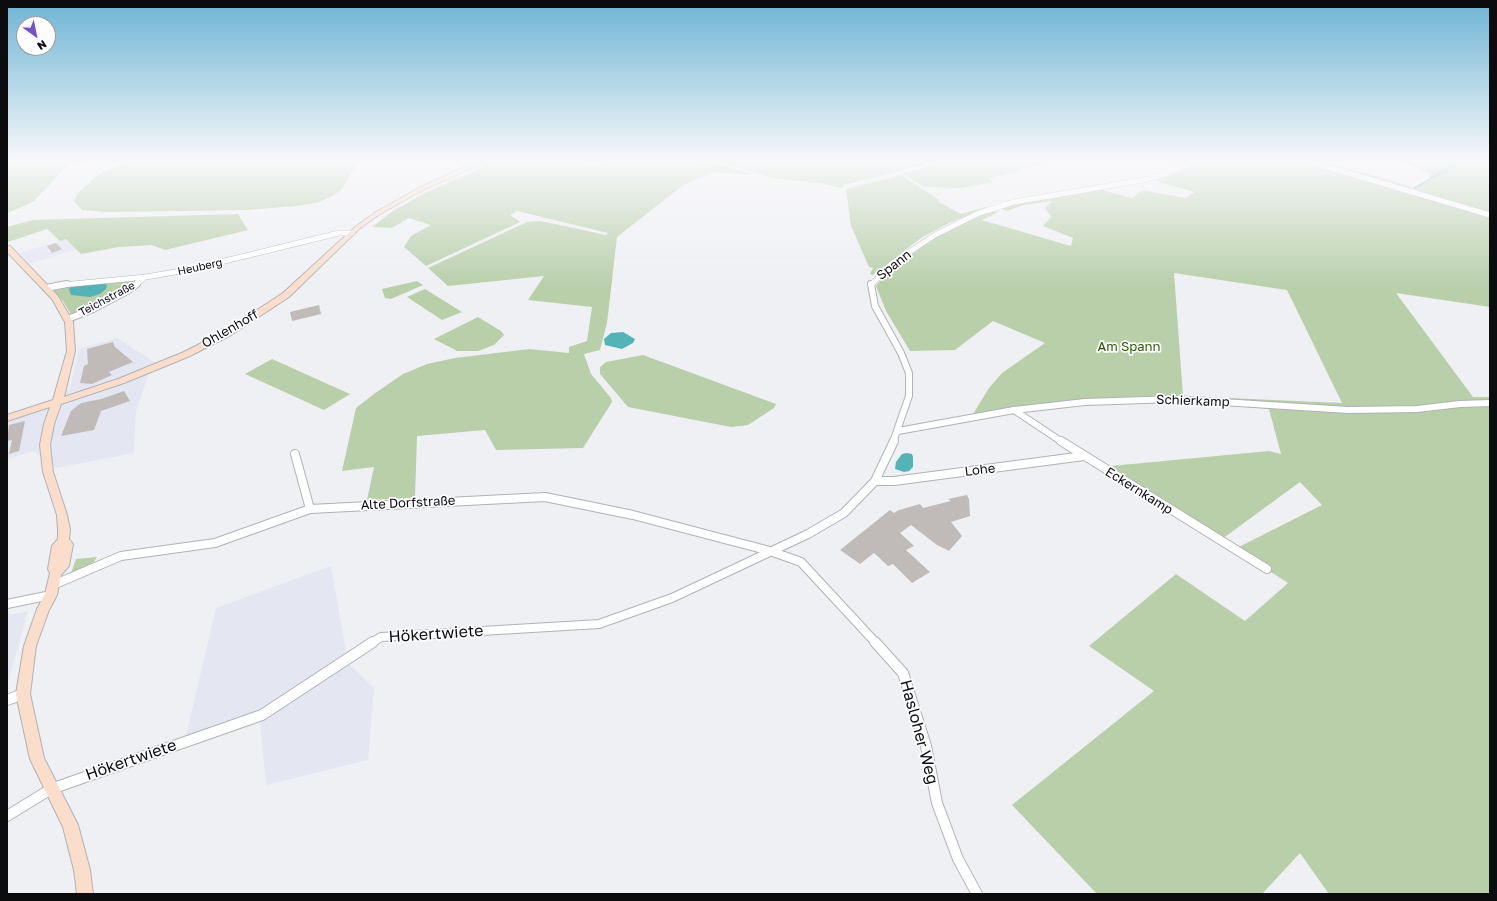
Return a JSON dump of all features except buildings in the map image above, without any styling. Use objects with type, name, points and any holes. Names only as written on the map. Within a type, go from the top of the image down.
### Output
[{"type":"main road","name":"Ohlenhoff","points":[[7,418],[57,403],[141,373],[187,354],[228,333],[286,295],[352,233],[378,213],[396,203]]},
{"type":"main road","points":[[7,248],[10,255],[55,298],[68,319],[71,350],[57,403],[46,434],[45,456],[48,472],[62,515],[64,540],[67,544],[63,566],[53,584],[30,646],[23,694],[37,759],[70,825],[82,870],[85,894]]},
{"type":"street","name":"Spann","points":[[770,551],[808,534],[844,513],[875,481],[898,431],[909,396],[910,373],[901,352],[891,337],[875,306],[871,284],[891,264],[935,235],[979,213],[1011,203]]},
{"type":"street","points":[[1449,203],[1490,215]]},
{"type":"street","name":"Heuberg","points":[[46,288],[62,283],[146,277],[192,269],[339,233],[352,233]]},
{"type":"street","name":"Teichstraße","points":[[68,319],[100,306],[127,291],[146,277]]},
{"type":"street","name":"Schierkamp","points":[[898,431],[1014,410],[1085,402],[1175,399],[1348,410],[1417,409],[1460,404],[1490,403]]},
{"type":"street","name":"Eckernkamp","points":[[1014,410],[1084,456],[1266,569]]},
{"type":"street","points":[[295,454],[310,509]]},
{"type":"street","name":"Lohe","points":[[875,481],[894,481],[1084,456]]},
{"type":"street","name":"Alte Dorfstraße","points":[[7,604],[122,556],[215,543],[310,509],[545,497],[633,515],[770,551]]},
{"type":"street","name":"Hökertwiete","points":[[7,816],[51,789],[262,715],[381,637],[599,624],[672,598],[770,551]]},
{"type":"street","name":"Hasloher Weg","points":[[770,551],[801,562],[904,673],[926,746],[937,803],[958,859],[977,894]]},
{"type":"street","points":[[7,700],[23,694]]},
{"type":"shaded area","points":[[66,239],[77,249],[29,264],[19,253]]},
{"type":"shaded area","points":[[117,338],[156,363],[149,373],[136,411],[134,453],[56,468],[34,451],[7,459],[7,416],[44,406],[70,388],[79,349]]},
{"type":"shaded area","points":[[331,566],[348,663],[374,688],[368,760],[266,785],[259,710],[186,736],[216,608]]},
{"type":"shaded area","points":[[28,611],[7,685],[7,615]]},
{"type":"green space","points":[[7,203],[31,203],[7,213]]},
{"type":"green space","points":[[76,203],[316,203],[247,210],[106,212],[82,210]]},
{"type":"green space","points":[[407,203],[660,203],[617,237],[607,323],[600,350],[584,354],[591,374],[611,398],[612,402],[583,448],[496,450],[485,430],[417,436],[415,498],[367,500],[374,467],[342,471],[356,408],[403,374],[427,364],[455,358],[529,349],[569,353],[569,347],[587,341],[592,307],[528,300],[544,276],[448,286],[428,268],[527,222],[541,221],[606,235],[608,233],[517,211],[510,215],[520,222],[426,266],[404,247],[411,236],[431,225],[409,218],[392,228],[372,227],[393,211]]},
{"type":"green space","points":[[848,203],[941,203],[961,214],[989,207],[949,223],[921,238],[873,275],[870,274],[873,268],[869,267],[851,226]]},
{"type":"green space","points":[[1016,203],[1038,203],[1024,205],[1007,211],[999,208]]},
{"type":"green space","name":"Am Spann","points":[[1050,203],[1490,203],[1490,307],[1396,293],[1473,397],[1490,397],[1490,894],[1329,894],[1300,853],[1262,894],[1097,894],[1012,805],[1154,691],[1089,646],[1176,574],[1245,621],[1288,583],[1235,549],[1322,505],[1300,482],[1222,539],[1111,466],[1269,451],[1281,454],[1269,409],[1174,401],[1183,396],[1173,395],[1083,399],[973,414],[989,388],[1002,373],[1045,343],[993,321],[955,350],[910,351],[886,311],[876,286],[885,274],[941,233],[991,211],[998,212],[982,220],[1071,246],[1073,238],[1043,226],[1051,217],[1045,208]],"holes":[[[1174,273],[1287,290],[1342,403],[1183,396]]]},
{"type":"green space","points":[[238,214],[248,230],[165,250],[152,245],[119,247],[81,254],[66,239],[60,241],[47,229],[8,242],[7,240],[7,227],[33,220]]},
{"type":"green space","points":[[141,278],[127,289],[72,316],[63,301],[51,288]]},
{"type":"green space","points":[[417,281],[423,285],[391,299],[385,298],[382,289]]},
{"type":"green space","points":[[425,289],[462,312],[442,320],[407,297]]},
{"type":"green space","points":[[478,317],[501,331],[504,335],[494,345],[478,351],[457,351],[434,339]]},
{"type":"green space","points":[[643,355],[776,404],[774,408],[748,425],[731,427],[628,407],[600,374],[600,367],[606,362]]},
{"type":"green space","points":[[272,359],[350,394],[324,410],[245,374]]},
{"type":"green space","points":[[97,557],[94,562],[71,573],[76,559]]},
{"type":"water","points":[[101,283],[107,285],[106,289],[100,294],[90,297],[71,295],[69,289],[70,287]]},
{"type":"water","points":[[623,332],[635,339],[633,343],[622,349],[605,345],[604,339],[611,333]]},
{"type":"water","points":[[902,454],[912,454],[913,467],[909,471],[904,472],[895,469],[896,462]]}]
